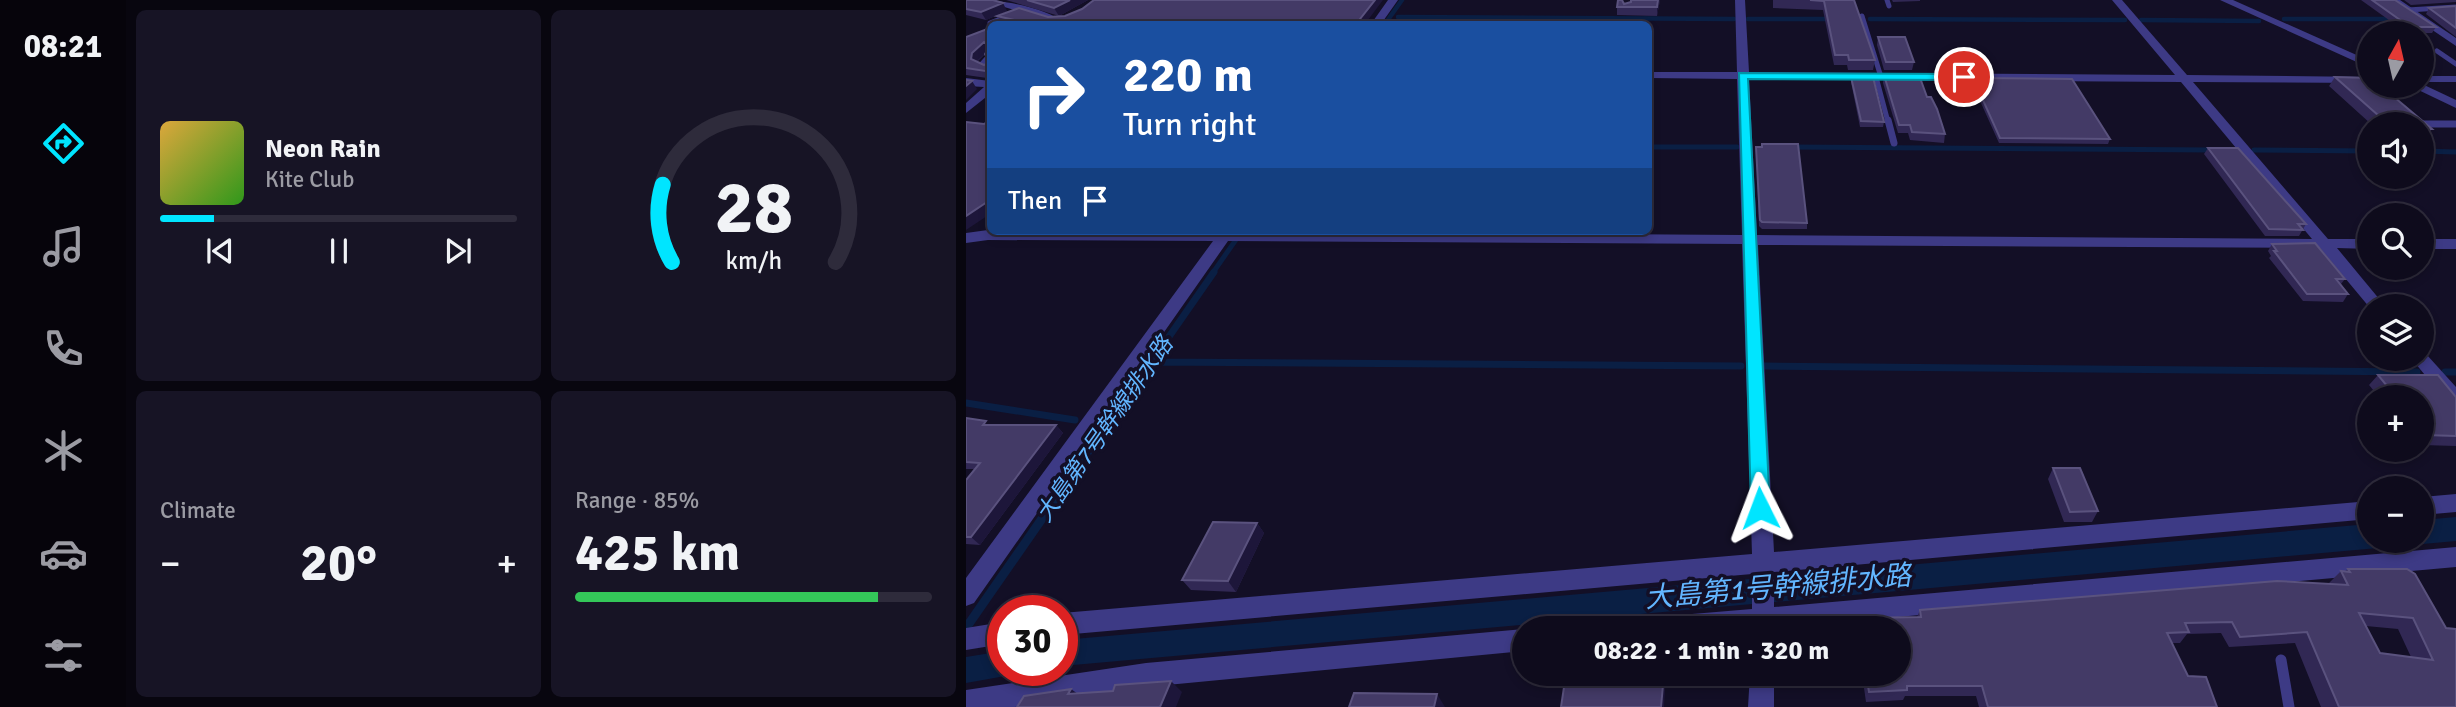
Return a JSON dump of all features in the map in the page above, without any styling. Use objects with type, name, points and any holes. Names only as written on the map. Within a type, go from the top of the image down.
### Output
[{"type":"street","points":[[985,0],[1060,21]]},
{"type":"street","points":[[1378,21],[1393,0]]},
{"type":"street","points":[[1740,0],[1763,616]]},
{"type":"street","points":[[2117,0],[2366,294]]},
{"type":"street","points":[[2225,0],[2357,59]]},
{"type":"street","points":[[2393,0],[2454,40]]},
{"type":"street","points":[[1652,75],[2357,80]]},
{"type":"street","points":[[2434,79],[2456,79]]},
{"type":"street","points":[[966,82],[987,86]]},
{"type":"street","points":[[966,109],[987,89]]},
{"type":"street","points":[[2434,94],[2456,104]]},
{"type":"street","points":[[966,238],[987,234]]},
{"type":"street","points":[[966,596],[976,570],[1232,235],[2357,244]]},
{"type":"street","points":[[2434,244],[2456,244]]},
{"type":"street","points":[[2432,371],[2456,399]]},
{"type":"street","points":[[2434,505],[2456,503]]},
{"type":"street","points":[[1078,623],[2357,511]]},
{"type":"street","points":[[1800,616],[2400,567],[2456,557]]},
{"type":"street","points":[[967,639],[987,636]]},
{"type":"street","points":[[971,703],[1146,675],[1512,641]]},
{"type":"street","points":[[1761,707],[1762,686]]},
{"type":"lane","points":[[2408,10],[2456,7]]},
{"type":"lane","points":[[995,21],[1023,10]]},
{"type":"lane","points":[[1862,16],[1894,143]]},
{"type":"lane","points":[[2437,51],[2456,64]]},
{"type":"lane","points":[[2434,124],[2456,124]]},
{"type":"lane","points":[[2281,660],[2289,707]]},
{"type":"water","points":[[2456,517],[2456,541],[2434,543],[2434,519]]},
{"type":"water","name":"大島第1号幹線排水路","points":[[2357,525],[2357,550],[1620,616],[1512,616],[1512,626],[1078,665],[1078,639]]},
{"type":"water","points":[[987,654],[987,679],[966,683],[966,657]]},
{"type":"building","points":[[966,0],[993,0],[1003,3],[981,12],[966,9]]},
{"type":"building","points":[[1027,0],[1070,0],[1054,8]]},
{"type":"building","points":[[1094,0],[1375,0],[1358,21],[1011,21],[1014,20],[997,16],[1019,8],[1048,17],[1065,16]]},
{"type":"building","points":[[1618,0],[1622,0],[1624,4],[1631,0],[1658,0],[1657,7],[1617,7]]},
{"type":"building","points":[[1810,0],[1854,0],[1875,60],[1849,60],[1848,55],[1835,55],[1824,1]]},
{"type":"building","points":[[2372,0],[2395,0],[2427,21],[2402,21]]},
{"type":"building","points":[[2456,6],[2456,28],[2429,8]]},
{"type":"building","points":[[987,29],[987,44],[984,42],[972,53],[971,59],[984,65],[987,63],[987,85],[986,71],[966,68],[966,37]]},
{"type":"building","points":[[1878,37],[1905,37],[1914,62],[1886,62]]},
{"type":"building","points":[[1884,75],[1919,75],[1927,97],[1931,97],[1937,109],[1945,134],[1912,132],[1910,125],[1899,125]]},
{"type":"building","points":[[1851,77],[1873,77],[1884,122],[1861,121]]},
{"type":"building","points":[[2335,77],[2357,78],[2357,97]]},
{"type":"building","points":[[1973,78],[2072,79],[2110,139],[2000,138]]},
{"type":"building","points":[[2359,98],[2395,98],[2412,112],[2374,112]]},
{"type":"building","points":[[966,122],[987,122],[987,202],[966,216]]},
{"type":"building","points":[[1762,144],[1798,144],[1807,223],[1760,220],[1756,147],[1762,147]]},
{"type":"building","points":[[2208,148],[2238,148],[2306,224],[2298,224],[2303,230],[2269,229]]},
{"type":"building","points":[[2315,243],[2345,279],[2336,279],[2348,294],[2307,294],[2274,251],[2277,251],[2272,244]]},
{"type":"building","points":[[2378,375],[2438,375],[2456,397],[2456,436],[2434,435],[2434,385],[2386,385]]},
{"type":"building","points":[[966,418],[986,421],[983,425],[1056,425],[971,537],[966,537],[966,480],[980,463],[966,462]]},
{"type":"building","points":[[2053,468],[2080,468],[2098,511],[2070,512]]},
{"type":"building","points":[[1213,522],[1257,523],[1228,581],[1182,580]]},
{"type":"building","points":[[2407,569],[2415,574],[2446,628],[2456,629],[2456,707],[2339,707],[2307,632],[2240,637],[2232,622],[2185,623],[2189,632],[2167,633],[2188,676],[2206,677],[2217,707],[1988,707],[1982,686],[1911,686],[1911,617],[1921,617],[1920,610],[2277,581],[2348,585],[2341,571]],"holes":[[[2359,613],[2413,618],[2433,660],[2380,653]]]},
{"type":"building","points":[[1171,681],[1160,707],[1017,707],[1024,696],[1071,689],[1068,694],[1113,691],[1115,685]]},
{"type":"building","points":[[1564,686],[1663,686],[1661,707],[1561,707]]},
{"type":"building","points":[[1868,686],[1907,686],[1907,690],[1869,692]]},
{"type":"building","points":[[1354,693],[1437,694],[1434,707],[1349,707]]},
{"type":"waterway","name":"大島第7号幹線排水路","points":[[1387,21],[1402,0]]},
{"type":"waterway","points":[[1398,17],[1734,19]]},
{"type":"waterway","points":[[1748,19],[1834,19]]},
{"type":"waterway","points":[[1870,19],[2125,20]]},
{"type":"waterway","points":[[2284,19],[2396,19]]},
{"type":"waterway","points":[[2141,20],[2259,21]]},
{"type":"waterway","points":[[1652,147],[1737,147]]},
{"type":"waterway","points":[[1792,147],[2214,150]]},
{"type":"waterway","points":[[2254,150],[2357,151]]},
{"type":"waterway","points":[[2434,151],[2456,152]]},
{"type":"waterway","name":"大島第7号幹線排水路","points":[[1212,274],[1239,235]]},
{"type":"waterway","name":"大島第7号幹線排水路","points":[[1151,362],[1214,272]]},
{"type":"waterway","name":"大島第7号幹線排水路","points":[[1079,466],[1151,362]]},
{"type":"waterway","points":[[1151,362],[1741,366]]},
{"type":"waterway","points":[[1764,366],[2417,372]]},
{"type":"waterway","points":[[2445,372],[2456,372]]},
{"type":"waterway","points":[[966,403],[1075,420]]},
{"type":"waterway","name":"大島第7号幹線排水路","points":[[966,628],[1080,464]]},
{"type":"route","points":[[1760,508],[1743,76],[1964,77]]}]
